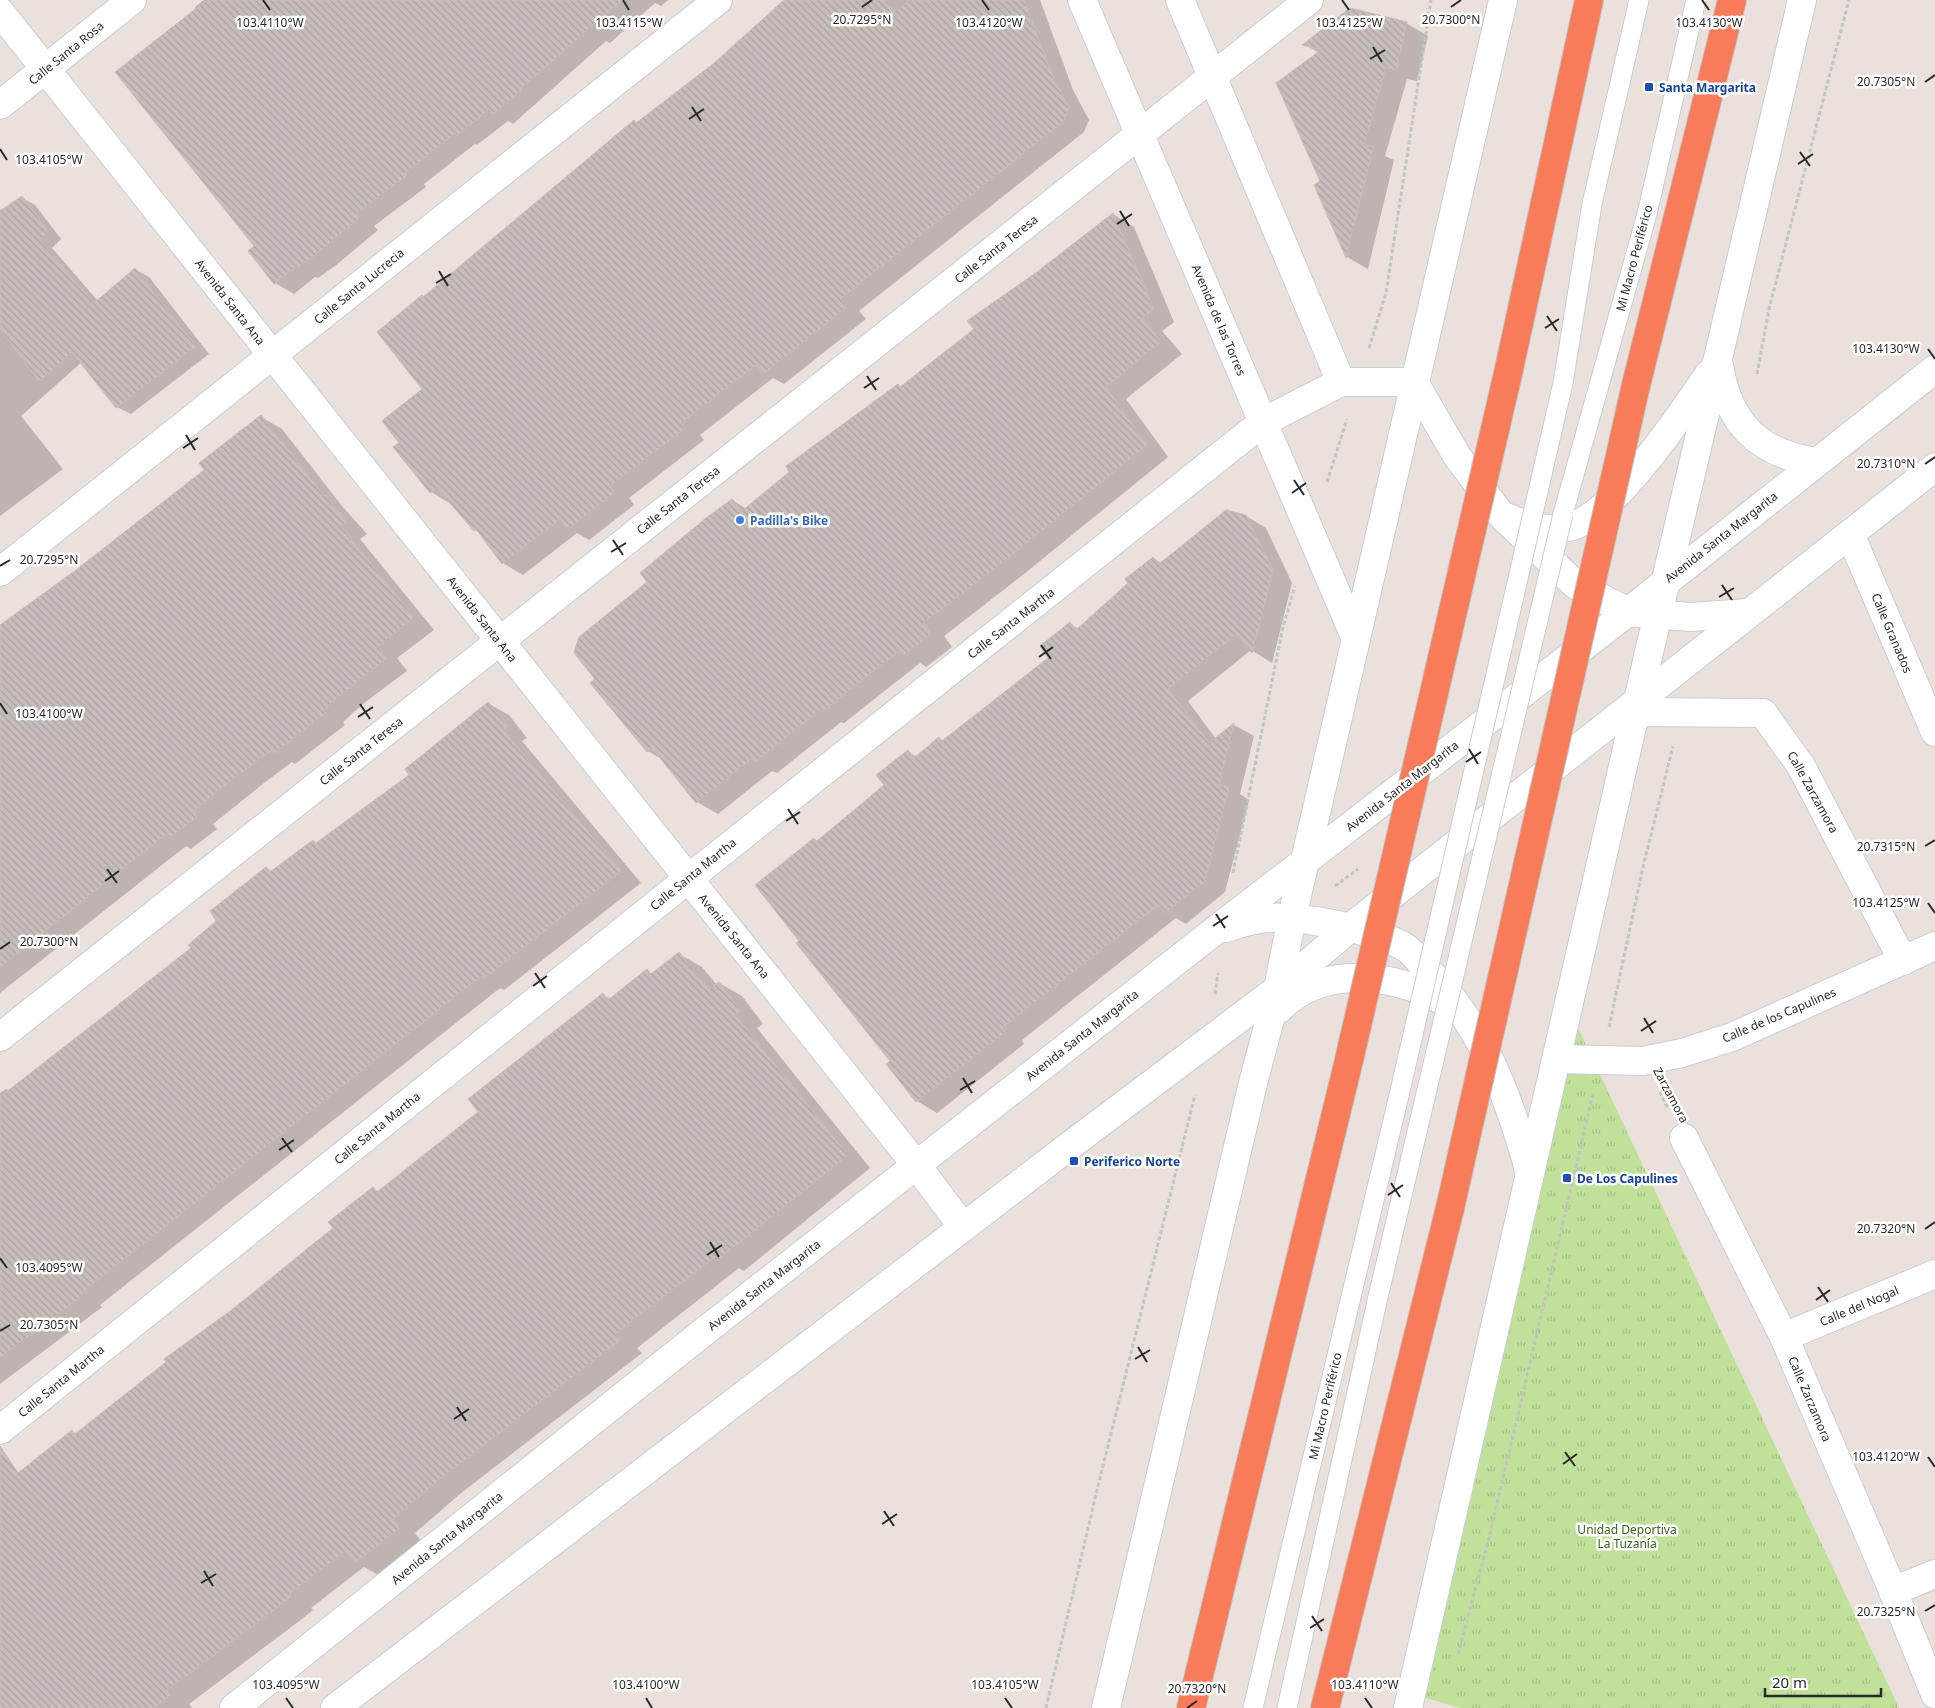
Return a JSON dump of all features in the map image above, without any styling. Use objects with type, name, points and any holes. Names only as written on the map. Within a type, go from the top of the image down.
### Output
[{"type":"highway","points":[[1190,1708],[1349,1060],[1508,369],[1589,0]]},
{"type":"highway","points":[[1325,1708],[1450,1208],[1636,386],[1732,0]]},
{"type":"main road","name":"Calle Santa Rosa","points":[[0,105],[132,0]]},
{"type":"main road","name":"Calle Santa Lucrecia","points":[[0,572],[718,0]]},
{"type":"main road","name":"Avenida de las Torres","points":[[1082,0],[1356,639]]},
{"type":"main road","points":[[1180,0],[1349,382]]},
{"type":"main road","name":"Calle Santa Teresa","points":[[0,1037],[1309,0]]},
{"type":"main road","points":[[1106,1708],[1253,1083],[1278,989],[1292,917],[1503,0]]},
{"type":"main road","points":[[1408,1708],[1802,0]]},
{"type":"main road","name":"Avenida Santa Ana","points":[[0,12],[917,1166],[963,1227]]},
{"type":"main road","points":[[1502,515],[1536,529],[1573,526],[1607,504],[1668,434],[1719,360]]},
{"type":"main road","points":[[1719,360],[1727,398],[1747,431],[1779,453],[1797,459],[1817,462]]},
{"type":"main road","name":"Avenida Santa Margarita","points":[[234,1708],[689,1344],[1305,861],[1628,612],[1935,369]]},
{"type":"main road","name":"Calle Santa Martha","points":[[0,1430],[688,878],[1263,422],[1349,382],[1414,382]]},
{"type":"main road","points":[[1414,382],[1452,449],[1502,515],[1576,584],[1628,612],[1690,617],[1749,613]]},
{"type":"main road","points":[[335,1708],[963,1227],[1278,989],[1351,927],[1638,706],[1749,613],[1935,467]]},
{"type":"main road","name":"Calle Granados","points":[[1850,534],[1935,732]]},
{"type":"main road","name":"Calle Zarzamora","points":[[1638,706],[1680,713],[1764,713],[1801,766],[1903,961]]},
{"type":"main road","points":[[1220,929],[1250,919],[1292,917],[1351,927],[1406,948],[1440,982],[1468,1020],[1492,1064],[1511,1108],[1530,1174]]},
{"type":"main road","name":"Calle de los Capulines","points":[[1557,1059],[1643,1061],[1682,1053],[1732,1037],[1935,946]]},
{"type":"main road","points":[[1271,1017],[1293,995],[1319,984],[1347,978],[1376,978],[1401,982],[1425,991],[1448,1004],[1468,1020]]},
{"type":"main road","name":"Calle Zarzamora","points":[[1684,1138],[1784,1337],[1893,1590],[1935,1694]]},
{"type":"main road","name":"Calle del Nogal","points":[[1784,1337],[1935,1274]]},
{"type":"main road","points":[[1893,1590],[1935,1574]]},
{"type":"lane","name":"Mi Macro Periférico","points":[[1253,1708],[1397,1104],[1563,383],[1592,204],[1639,0]]},
{"type":"lane","name":"Mi Macro Periférico","points":[[1288,1708],[1378,1297],[1563,514],[1647,214],[1696,0]]},
{"type":"path","points":[[1046,1708],[1184,1134],[1210,1039],[1220,929],[1283,627],[1311,534],[1349,382],[1386,293],[1432,0]]},
{"type":"path","points":[[1747,431],[1769,309],[1850,0]]},
{"type":"path","points":[[1456,1661],[1489,1538],[1602,1060],[1643,867],[1680,713]]},
{"type":"path","name":"Zarzamora","points":[[1643,1061],[1684,1138]]},
{"type":"green space","name":"Unidad Deportiva La Tuzanía","points":[[1570,1011],[1899,1708],[1460,1708],[1413,1694]]},
{"type":"building","points":[[207,0],[622,0],[493,114],[489,109],[457,135],[455,133],[405,173],[407,175],[356,214],[359,218],[315,255],[298,268],[296,266],[274,284],[248,251],[254,246],[115,72]]},
{"type":"building","points":[[784,0],[886,0],[896,11],[909,0],[1024,0],[1053,77],[1069,108],[1064,121],[840,299],[847,307],[763,374],[756,365],[681,423],[685,428],[610,486],[614,493],[568,529],[560,519],[502,564],[476,529],[474,531],[437,488],[430,493],[393,447],[399,443],[382,421],[422,389],[377,332],[422,295],[423,297],[634,120],[636,123],[713,64]]},
{"type":"building","points":[[1350,8],[1407,22],[1396,70],[1386,67],[1364,145],[1373,147],[1346,258],[1314,185],[1320,181],[1276,83],[1321,50],[1302,45]]},
{"type":"building","points":[[22,196],[48,231],[40,240],[94,303],[135,268],[196,346],[116,408],[72,352],[39,381],[0,329],[0,211]]},
{"type":"building","points":[[1113,213],[1154,309],[1142,318],[1161,341],[1106,387],[1147,445],[998,566],[923,623],[931,634],[904,655],[900,650],[822,712],[820,710],[755,762],[752,758],[696,803],[652,748],[647,752],[590,683],[595,679],[574,653],[579,637],[647,582],[640,573],[706,518],[732,499],[742,511],[789,472],[786,466],[898,384],[900,387],[974,329],[967,321],[1037,272]]},
{"type":"building","points":[[261,415],[324,496],[347,522],[341,526],[414,617],[378,646],[387,658],[323,710],[326,713],[274,753],[271,750],[243,771],[193,811],[197,817],[169,838],[166,834],[0,967],[0,625],[76,570],[204,470],[199,463]]},
{"type":"building","points":[[1226,510],[1246,515],[1273,570],[1252,653],[1236,634],[1168,689],[1209,743],[1234,723],[1219,785],[1229,787],[1205,881],[1165,913],[1158,905],[1002,1028],[1005,1032],[916,1102],[886,1064],[890,1061],[796,943],[799,941],[755,885],[814,838],[817,841],[884,785],[876,775],[908,750],[914,758],[939,737],[942,741],[1048,658],[1040,646],[1070,622],[1076,630],[1128,583],[1125,579],[1153,557],[1159,564]]},
{"type":"building","points":[[488,702],[508,726],[503,730],[621,871],[483,979],[481,976],[81,1293],[82,1296],[0,1357],[0,1097],[191,948],[188,945],[216,921],[210,911],[266,867],[270,872],[313,840],[316,843],[409,775],[405,769]]},
{"type":"building","points":[[679,952],[709,989],[719,982],[741,1011],[735,1015],[848,1155],[720,1258],[717,1255],[615,1334],[620,1340],[437,1481],[393,1519],[400,1528],[355,1563],[345,1551],[289,1594],[291,1596],[275,1609],[167,1690],[170,1695],[154,1708],[0,1708],[0,1446],[18,1473],[72,1430],[75,1434],[166,1362],[164,1359],[233,1309],[333,1228],[328,1222],[373,1187],[377,1192],[478,1112],[468,1099],[603,993],[608,1000],[647,969],[651,974]]},
{"type":"place","name":"Santa Margarita","points":[[1649,87]]},
{"type":"place","name":"Padilla's Bike","points":[[740,520]]},
{"type":"place","name":"Periferico Norte","points":[[1074,1161]]},
{"type":"place","name":"De Los Capulines","points":[[1567,1178]]}]
